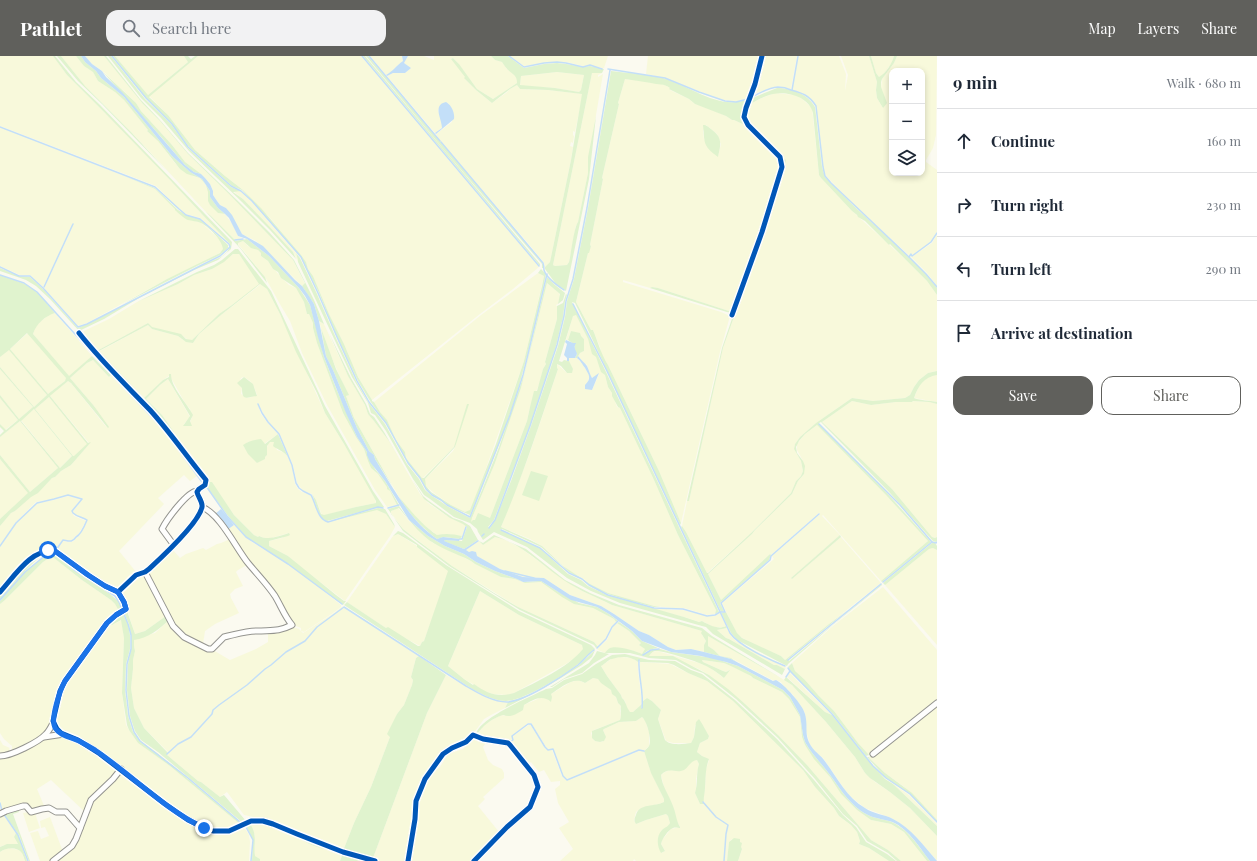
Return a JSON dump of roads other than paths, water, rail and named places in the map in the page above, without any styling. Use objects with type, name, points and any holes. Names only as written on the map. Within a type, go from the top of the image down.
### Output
[{"type":"street","points":[[732,315],[762,232],[782,167],[780,157],[748,125],[745,119],[746,108],[755,84],[762,56]]},
{"type":"street","points":[[79,334],[106,366],[164,426],[206,480],[205,485],[197,491],[193,491],[162,529],[173,544]]},
{"type":"street","points":[[118,592],[136,575],[145,572],[189,528],[202,507],[197,491]]},
{"type":"street","points":[[145,572],[173,626],[179,634],[208,649],[212,649],[224,637],[256,630],[280,630],[292,625],[274,594],[249,564],[231,537],[212,513],[202,507]]},
{"type":"street","points":[[0,592],[31,559],[39,553],[48,550],[55,551],[88,575],[118,592],[126,607],[126,609],[111,618],[102,628],[65,681],[60,691],[54,723],[47,733],[41,738]]},
{"type":"street","points":[[873,754],[937,704]]},
{"type":"street","points":[[54,723],[57,730],[88,746],[164,804],[188,820],[204,828],[213,831],[226,832],[232,831],[244,824],[254,821],[268,822],[330,847],[375,861]]},
{"type":"street","points":[[0,756],[12,753],[41,738],[51,735],[64,734]]},
{"type":"street","points":[[408,861],[415,819],[416,801],[425,779],[443,754],[466,742],[473,735],[483,739],[510,744],[534,775],[538,788],[530,806],[474,861]]},
{"type":"street","points":[[53,861],[72,846],[88,804],[113,779],[120,769]]},
{"type":"street","points":[[0,814],[23,806],[26,806],[31,812],[42,808],[49,808],[56,812],[66,812],[80,828]]},
{"type":"water","points":[[81,56],[85,56],[92,64],[102,71],[185,165],[205,178],[210,184],[213,195],[220,205],[226,208],[232,215],[242,234],[263,246],[302,286],[314,304],[326,356],[357,428],[369,451],[374,455],[402,502],[427,531],[437,539],[443,537],[460,539],[459,541],[444,541],[464,549],[478,540],[479,541],[466,550],[469,552],[476,552],[477,556],[500,569],[523,577],[544,578],[570,595],[601,606],[639,631],[649,635],[668,647],[676,650],[691,649],[731,659],[773,681],[776,680],[788,690],[801,705],[806,719],[807,737],[811,746],[821,756],[852,798],[868,810],[890,817],[906,827],[937,861],[930,861],[907,832],[901,827],[889,821],[868,815],[851,802],[807,746],[803,735],[800,715],[790,697],[783,690],[738,666],[701,656],[671,652],[642,641],[632,631],[597,607],[571,600],[541,581],[523,582],[495,571],[428,536],[409,520],[385,481],[370,462],[367,452],[357,437],[324,357],[310,305],[305,296],[269,256],[247,239],[238,236],[229,218],[218,208],[210,197],[210,191],[202,179],[190,172],[172,156],[124,97],[101,78]]},
{"type":"water","points":[[402,56],[408,56],[404,63],[411,68],[405,73],[393,73],[387,76],[386,75],[403,61]]},
{"type":"water","points":[[446,102],[453,110],[454,119],[436,134],[435,133],[442,128],[439,106]]},
{"type":"water","points":[[566,340],[576,343],[575,348],[577,354],[575,358],[569,358],[569,361],[567,361],[567,358],[564,355],[567,344],[565,342]]},
{"type":"water","points":[[578,356],[587,366],[592,378],[599,373],[592,390],[585,389],[589,376],[577,358]]},
{"type":"water","points":[[221,509],[234,525],[227,530],[215,514]]},
{"type":"waterway","points":[[112,56],[146,98],[172,124],[188,147],[231,186],[241,191],[252,201],[301,257],[357,381],[369,402],[386,423],[408,463],[432,495],[470,517],[510,415],[523,375],[547,274]]},
{"type":"waterway","points":[[362,56],[539,266]]},
{"type":"waterway","points":[[369,56],[440,141]]},
{"type":"waterway","points":[[509,56],[524,67],[557,62],[583,67],[590,65],[602,69]]},
{"type":"waterway","points":[[792,90],[798,56]]},
{"type":"waterway","points":[[608,69],[665,78],[725,101],[736,102],[748,99]]},
{"type":"waterway","points":[[489,528],[495,520],[510,480],[557,345],[566,301],[573,279],[587,208],[610,70]]},
{"type":"waterway","points":[[752,97],[761,92],[780,87],[802,93],[811,99],[816,106],[825,176],[909,257],[937,287]]},
{"type":"waterway","points":[[0,127],[155,187],[186,215],[200,219],[229,244],[230,247],[220,256],[87,324],[78,327],[43,288],[30,276],[19,276],[0,267]]},
{"type":"waterway","points":[[441,142],[543,263],[547,276],[552,282],[564,290]]},
{"type":"waterway","points":[[44,287],[73,224]]},
{"type":"waterway","points":[[909,257],[911,254],[912,256],[931,242],[937,233]]},
{"type":"waterway","points":[[235,240],[243,239]]},
{"type":"waterway","points":[[0,275],[24,283],[37,292],[111,374]]},
{"type":"waterway","points":[[573,304],[607,371],[730,633],[747,648],[785,666]]},
{"type":"waterway","points":[[113,376],[165,431],[202,482]]},
{"type":"waterway","points":[[258,404],[268,422],[279,434],[292,465],[296,483],[299,488],[311,495],[321,518],[328,522],[378,507],[383,508]]},
{"type":"waterway","points":[[819,424],[900,505],[932,542]]},
{"type":"waterway","points":[[206,486],[227,516],[246,537],[288,564],[342,604]]},
{"type":"waterway","points":[[0,546],[16,523],[37,503],[68,495],[82,499],[72,511],[73,513],[87,520],[84,527],[73,540],[63,540],[56,550]]},
{"type":"waterway","points":[[388,508],[399,505]]},
{"type":"waterway","points":[[501,530],[540,548],[569,573],[608,595],[654,608],[683,609],[707,616],[725,612],[721,603],[819,514]]},
{"type":"waterway","points":[[460,539],[462,539],[466,527]]},
{"type":"waterway","points":[[883,582],[932,542],[937,542]]},
{"type":"waterway","points":[[0,600],[25,572],[47,554]]},
{"type":"waterway","points":[[61,558],[73,569],[115,596],[119,602],[131,635],[131,649],[127,664],[126,690],[129,716],[134,732],[140,741],[188,778],[246,827],[253,840],[251,861]]},
{"type":"waterway","points":[[505,571],[534,578]]},
{"type":"waterway","points":[[788,660],[881,584]]},
{"type":"waterway","points":[[167,754],[178,744],[191,737],[212,714],[213,710],[219,705],[247,685],[286,652],[305,641],[317,627],[344,607],[466,686],[486,697],[502,702],[515,701],[534,693],[578,665],[594,650]]},
{"type":"waterway","points":[[597,648],[606,639],[612,627],[618,621]]},
{"type":"waterway","points":[[643,655],[651,650],[659,649]]},
{"type":"waterway","points":[[639,660],[642,708]]},
{"type":"waterway","points":[[786,677],[790,671],[788,668]]},
{"type":"waterway","points":[[790,671],[832,714],[873,766],[886,778],[910,794],[937,822]]},
{"type":"waterway","points":[[510,742],[513,740],[512,736],[528,724],[531,724],[545,747],[548,750],[553,749],[563,776],[567,780],[639,750],[644,751]]},
{"type":"waterway","points":[[703,802],[716,817],[728,825],[724,861]]},
{"type":"waterway","points":[[0,803],[2,811]]},
{"type":"waterway","points":[[3,813],[18,835],[28,861]]}]
